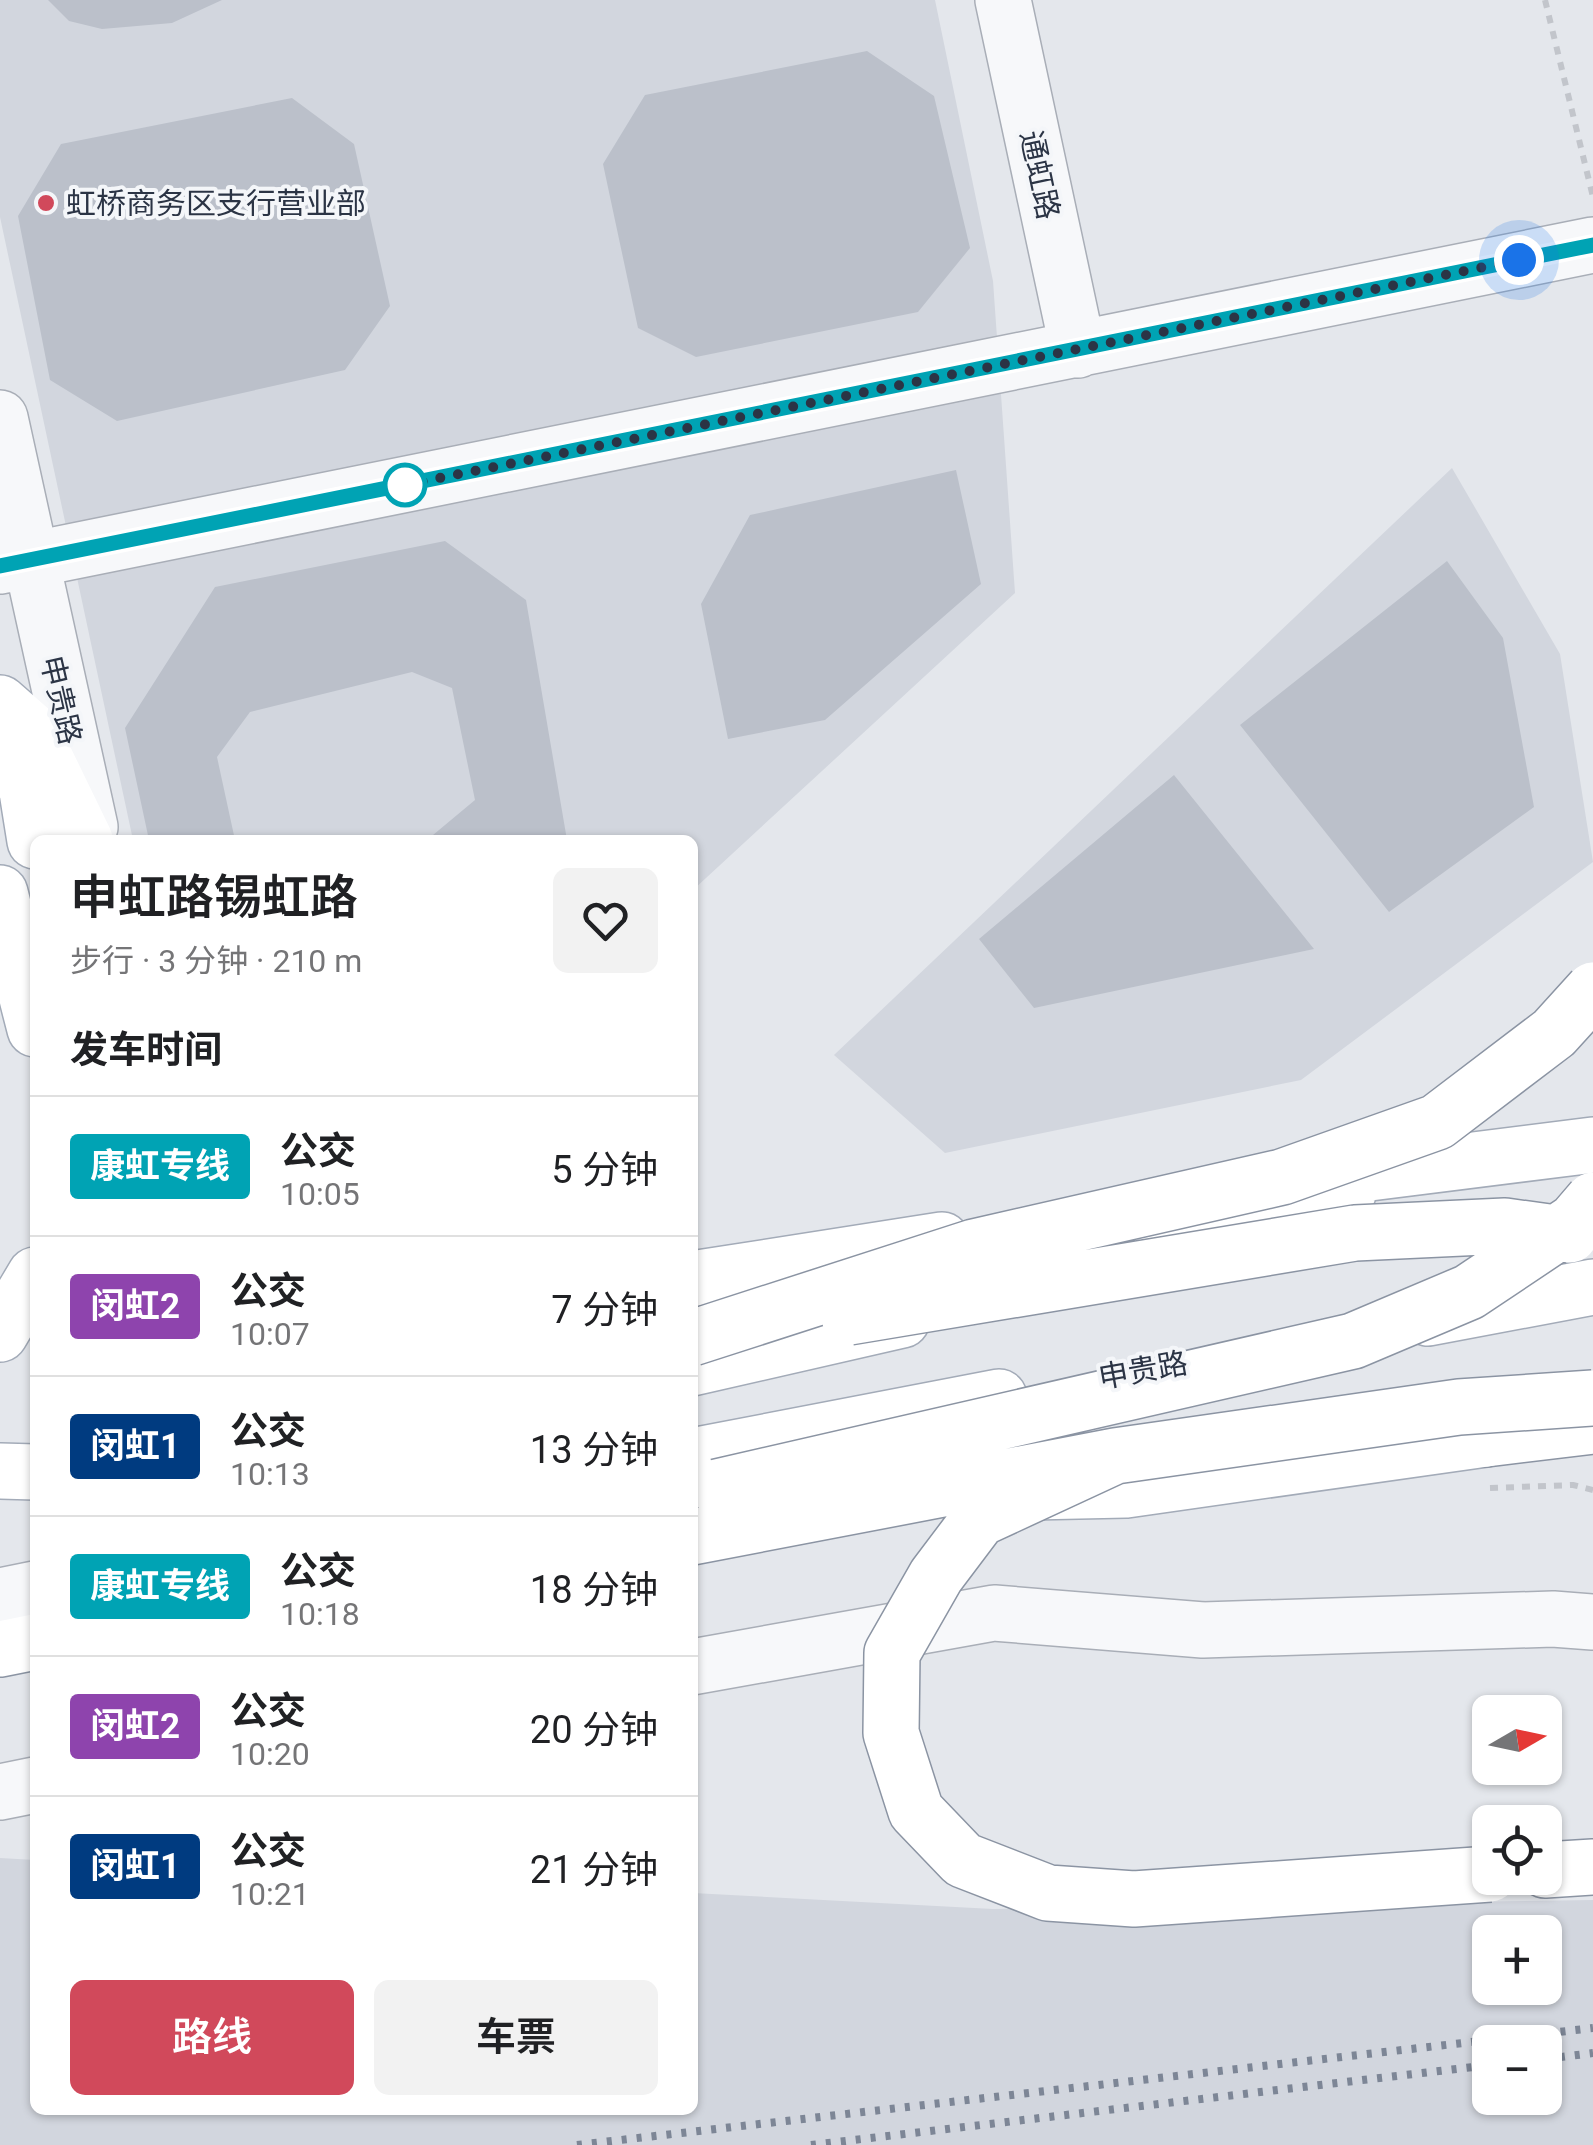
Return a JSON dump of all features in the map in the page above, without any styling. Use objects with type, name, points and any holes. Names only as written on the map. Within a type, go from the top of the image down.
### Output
[{"type":"main road","name":"申贵路","points":[[0,702],[32,731],[83,835]]},
{"type":"main road","points":[[0,720],[26,790],[34,835]]},
{"type":"main road","points":[[0,820],[30,852]]},
{"type":"main road","points":[[0,893],[30,1009]]},
{"type":"main road","points":[[698,1339],[974,1247],[1282,1177],[1437,1122],[1554,1033],[1593,990]]},
{"type":"main road","points":[[698,1278],[1323,1178],[1408,1171],[1593,1144]]},
{"type":"main road","points":[[698,1367],[927,1314],[1408,1171]]},
{"type":"main road","points":[[698,1467],[1352,1341],[1468,1292],[1576,1221],[1593,1200]]},
{"type":"main road","points":[[698,1340],[1355,1233],[1504,1226],[1593,1238]]},
{"type":"main road","points":[[0,1334],[30,1283]]},
{"type":"main road","name":"申贵路","points":[[698,1467],[1593,1287]]},
{"type":"main road","points":[[698,1536],[1115,1456],[1458,1407],[1593,1398]]},
{"type":"main road","points":[[698,1467],[874,1476],[974,1493],[1126,1490],[1593,1426]]},
{"type":"main road","points":[[1115,1456],[979,1519],[936,1576],[892,1652],[891,1733],[916,1811],[963,1860],[1048,1893],[1134,1899],[1472,1875]]},
{"type":"main road","points":[[0,1470],[30,1472]]},
{"type":"main road","points":[[698,1505],[874,1476]]},
{"type":"main road","points":[[0,1649],[30,1643]]},
{"type":"main road","points":[[1562,1869],[1593,1867]]},
{"type":"street","name":"通虹路","points":[[1003,0],[1078,350]]},
{"type":"street","points":[[15,563],[1593,244]]},
{"type":"street","name":"申贵路","points":[[0,418],[15,563],[92,835]]},
{"type":"street","points":[[0,1596],[30,1590]]},
{"type":"street","points":[[698,1666],[994,1613],[1202,1630],[1593,1622]]},
{"type":"street","points":[[0,1792],[30,1787]]},
{"type":"path","points":[[1545,0],[1593,197]]},
{"type":"shaded area","points":[[0,0],[935,0],[993,281],[1015,593],[698,885],[698,835],[132,835],[0,217]]},
{"type":"shaded area","points":[[1452,468],[1560,654],[1593,862],[1301,1080],[945,1153],[834,1055]]},
{"type":"shaded area","points":[[0,1858],[30,1860],[30,2115],[698,2115],[698,1893],[993,1909],[1593,1900],[1593,2145],[0,2145]]},
{"type":"building","points":[[48,0],[222,0],[172,23],[102,29],[69,21]]},
{"type":"building","points":[[867,51],[934,96],[970,248],[918,312],[696,357],[638,328],[603,164],[645,95]]},
{"type":"building","points":[[292,98],[354,144],[390,306],[345,370],[117,421],[50,380],[18,216],[61,144]]},
{"type":"building","points":[[956,470],[981,584],[825,720],[728,739],[701,604],[750,515]]},
{"type":"building","points":[[445,541],[526,600],[566,835],[433,835],[475,800],[452,688],[412,672],[250,712],[217,757],[234,835],[148,835],[125,728],[215,587]]},
{"type":"building","points":[[1447,561],[1503,638],[1534,807],[1389,912],[1240,725]]},
{"type":"building","points":[[1174,775],[1314,949],[1034,1008],[979,939]]},
{"type":"railway","points":[[577,2145],[1593,2028]]},
{"type":"railway","points":[[1562,2057],[1593,2053]]},
{"type":"railway","points":[[811,2145],[1472,2067]]},
{"type":"bus line","name":"康虹专线","points":[[0,566],[1593,245]]},
{"type":"place","name":"虹桥商务区支行营业部","points":[[46,203]]},
{"type":"route","points":[[405,485],[1519,260]]}]
